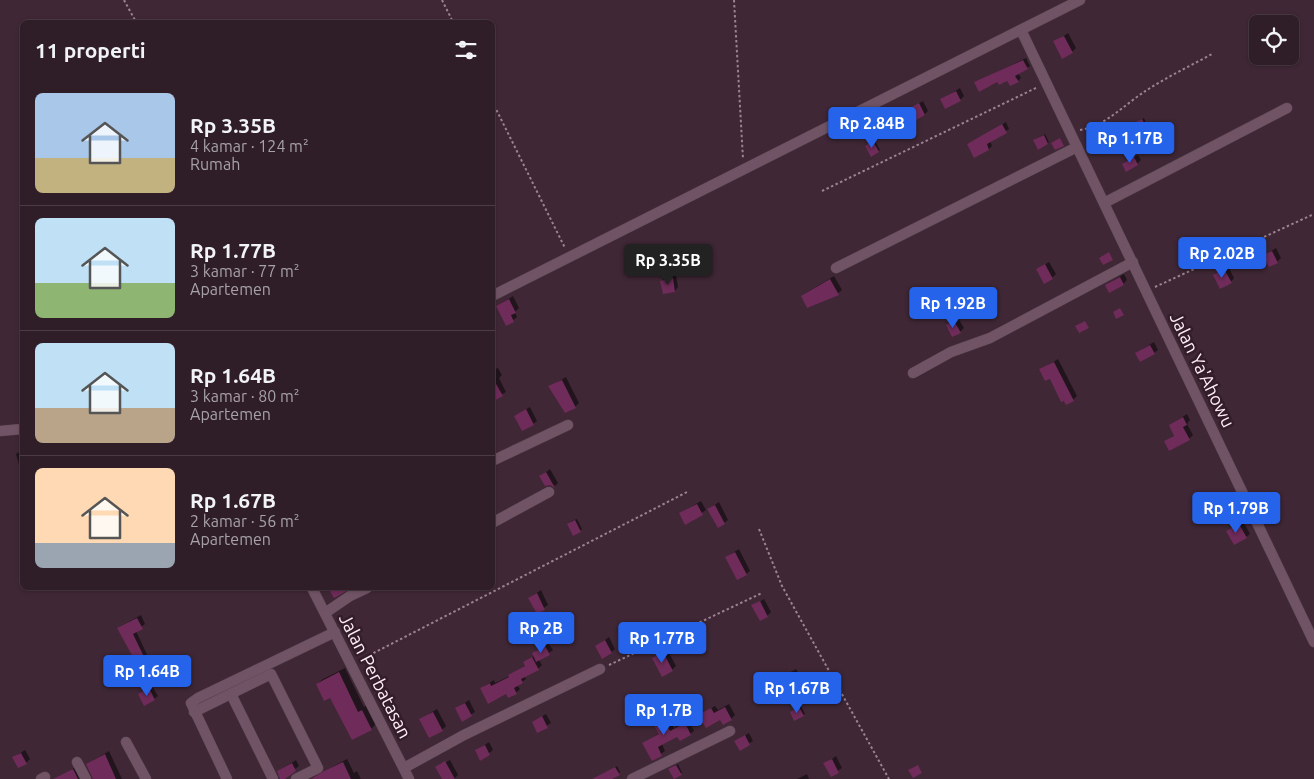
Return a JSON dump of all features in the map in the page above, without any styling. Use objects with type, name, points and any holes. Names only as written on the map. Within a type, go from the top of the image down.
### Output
[{"type":"street","points":[[495,294],[1080,0]]},
{"type":"street","name":"Jalan Ya'Ahowu","points":[[1021,30],[1314,642]]},
{"type":"street","points":[[1104,203],[1287,108]]},
{"type":"street","points":[[836,268],[1077,147]]},
{"type":"street","points":[[913,373],[951,352],[990,338],[1133,262]]},
{"type":"street","points":[[495,460],[568,425]]},
{"type":"street","points":[[0,431],[20,429]]},
{"type":"street","points":[[495,521],[549,492]]},
{"type":"street","name":"Jalan Perbatasan","points":[[313,590],[409,779]]},
{"type":"street","points":[[325,613],[350,596],[363,590]]},
{"type":"street","points":[[227,779],[194,712],[192,703],[198,698],[335,632]]},
{"type":"street","points":[[404,768],[464,735],[600,669]]},
{"type":"street","points":[[194,712],[272,674],[318,768],[296,779]]},
{"type":"street","points":[[231,694],[273,779]]},
{"type":"street","points":[[632,779],[730,731]]},
{"type":"street","points":[[126,742],[146,779]]},
{"type":"street","points":[[78,762],[86,779]]},
{"type":"path","points":[[124,0],[135,20]]},
{"type":"path","points":[[442,0],[452,20]]},
{"type":"path","points":[[734,0],[744,168]]},
{"type":"path","points":[[1070,131],[1088,129],[1105,120],[1146,90],[1212,54]]},
{"type":"path","points":[[822,191],[1047,83]]},
{"type":"path","points":[[495,107],[570,257]]},
{"type":"path","points":[[1146,291],[1314,214]]},
{"type":"path","points":[[352,665],[689,491]]},
{"type":"path","points":[[759,529],[782,586],[889,779]]},
{"type":"path","points":[[600,669],[762,592]]},
{"type":"building","points":[[1064,36],[1073,53],[1062,59],[1053,41]]},
{"type":"building","points":[[1023,60],[1028,69],[1015,76],[1019,82],[1010,86],[1007,81],[999,85],[997,82],[979,92],[974,82]]},
{"type":"building","points":[[956,91],[961,101],[945,109],[940,99]]},
{"type":"building","points":[[919,103],[925,115],[907,125],[901,113]]},
{"type":"building","points":[[1142,119],[1146,127],[1139,131],[1134,123]]},
{"type":"building","points":[[1002,124],[1007,133],[987,144],[989,150],[974,158],[967,144]]},
{"type":"building","points":[[1044,135],[1048,144],[1038,150],[1033,140]]},
{"type":"building","points":[[1060,138],[1064,146],[1055,150],[1051,143]]},
{"type":"building","points":[[873,141],[879,152],[871,157],[865,146]]},
{"type":"building","points":[[1134,157],[1138,165],[1126,172],[1122,164]]},
{"type":"building","points":[[1272,251],[1278,263],[1269,267],[1263,255]]},
{"type":"building","points":[[1109,252],[1113,260],[1103,265],[1099,258]]},
{"type":"building","points":[[1045,264],[1053,279],[1044,284],[1036,269]]},
{"type":"building","points":[[1224,269],[1232,283],[1220,289],[1213,275]]},
{"type":"building","points":[[1120,277],[1124,285],[1109,293],[1105,285]]},
{"type":"building","points":[[673,278],[675,292],[663,294],[660,281]]},
{"type":"building","points":[[830,279],[839,295],[807,308],[801,296]]},
{"type":"building","points":[[509,299],[516,313],[511,315],[514,322],[506,326],[496,306]]},
{"type":"building","points":[[1120,308],[1124,315],[1116,319],[1113,312]]},
{"type":"building","points":[[954,321],[961,333],[952,337],[946,325]]},
{"type":"building","points":[[1085,321],[1089,328],[1079,333],[1075,326]]},
{"type":"building","points":[[1150,345],[1155,354],[1140,362],[1135,353]]},
{"type":"building","points":[[1054,362],[1074,401],[1066,405],[1064,401],[1061,402],[1050,379],[1045,381],[1039,369]]},
{"type":"building","points":[[562,380],[576,408],[565,413],[548,386]]},
{"type":"building","points":[[495,382],[503,396],[495,400]]},
{"type":"building","points":[[526,409],[534,425],[522,431],[514,416]]},
{"type":"building","points":[[1183,417],[1187,425],[1183,427],[1190,440],[1169,451],[1164,441],[1174,436],[1169,425]]},
{"type":"building","points":[[546,472],[555,488],[550,485],[545,486],[539,476]]},
{"type":"building","points":[[697,504],[703,515],[685,525],[679,513]]},
{"type":"building","points":[[715,505],[725,524],[718,528],[707,509]]},
{"type":"building","points":[[575,520],[581,532],[573,536],[567,524]]},
{"type":"building","points":[[1239,524],[1247,538],[1234,545],[1226,531]]},
{"type":"building","points":[[735,552],[747,575],[737,580],[725,557]]},
{"type":"building","points":[[329,590],[348,590],[334,598]]},
{"type":"building","points":[[537,593],[545,610],[537,614],[528,598]]},
{"type":"building","points":[[760,601],[768,617],[760,621],[751,605]]},
{"type":"building","points":[[137,618],[143,629],[133,634],[147,663],[150,661],[155,671],[144,677],[117,628]]},
{"type":"building","points":[[605,640],[612,653],[602,659],[595,646]]},
{"type":"building","points":[[545,646],[550,655],[536,662],[532,653]]},
{"type":"building","points":[[663,652],[673,671],[662,677],[652,658]]},
{"type":"building","points":[[532,657],[539,670],[521,679],[523,683],[514,688],[517,694],[508,698],[506,694],[488,704],[480,688],[490,683],[491,686],[509,677],[508,675],[525,666],[523,662]]},
{"type":"building","points":[[339,672],[358,712],[362,710],[372,730],[352,740],[330,698],[324,701],[316,684]]},
{"type":"building","points":[[792,672],[800,686],[780,697],[778,693],[762,701],[756,690]]},
{"type":"building","points":[[149,688],[155,700],[144,706],[138,694]]},
{"type":"building","points":[[465,703],[472,716],[462,722],[455,708]]},
{"type":"building","points":[[725,707],[732,720],[723,725],[720,720],[706,728],[698,715],[711,708],[714,713]]},
{"type":"building","points":[[799,707],[804,716],[794,721],[790,712]]},
{"type":"building","points":[[433,712],[443,731],[429,738],[419,719]]},
{"type":"building","points":[[660,713],[670,731],[685,723],[691,735],[680,741],[677,737],[658,747],[662,756],[652,761],[642,743],[659,734],[650,718]]},
{"type":"building","points":[[542,716],[548,728],[537,733],[532,722]]},
{"type":"building","points":[[745,735],[750,745],[740,751],[734,741]]},
{"type":"building","points":[[485,745],[490,755],[480,761],[475,750]]},
{"type":"building","points":[[21,753],[27,764],[18,768],[12,757]]},
{"type":"building","points":[[105,754],[116,779],[93,779],[86,764]]},
{"type":"building","points":[[832,759],[839,773],[831,777],[823,763]]},
{"type":"building","points":[[445,761],[455,779],[442,779],[435,767]]},
{"type":"building","points":[[343,762],[351,779],[311,779],[324,771]]},
{"type":"building","points":[[292,763],[296,771],[285,779],[280,779],[277,771]]},
{"type":"building","points":[[676,765],[682,775],[674,779],[668,769]]},
{"type":"building","points":[[918,765],[922,773],[913,778],[908,770]]},
{"type":"building","points":[[615,767],[620,775],[612,779],[592,779]]},
{"type":"building","points":[[73,769],[78,779],[53,779]]}]
